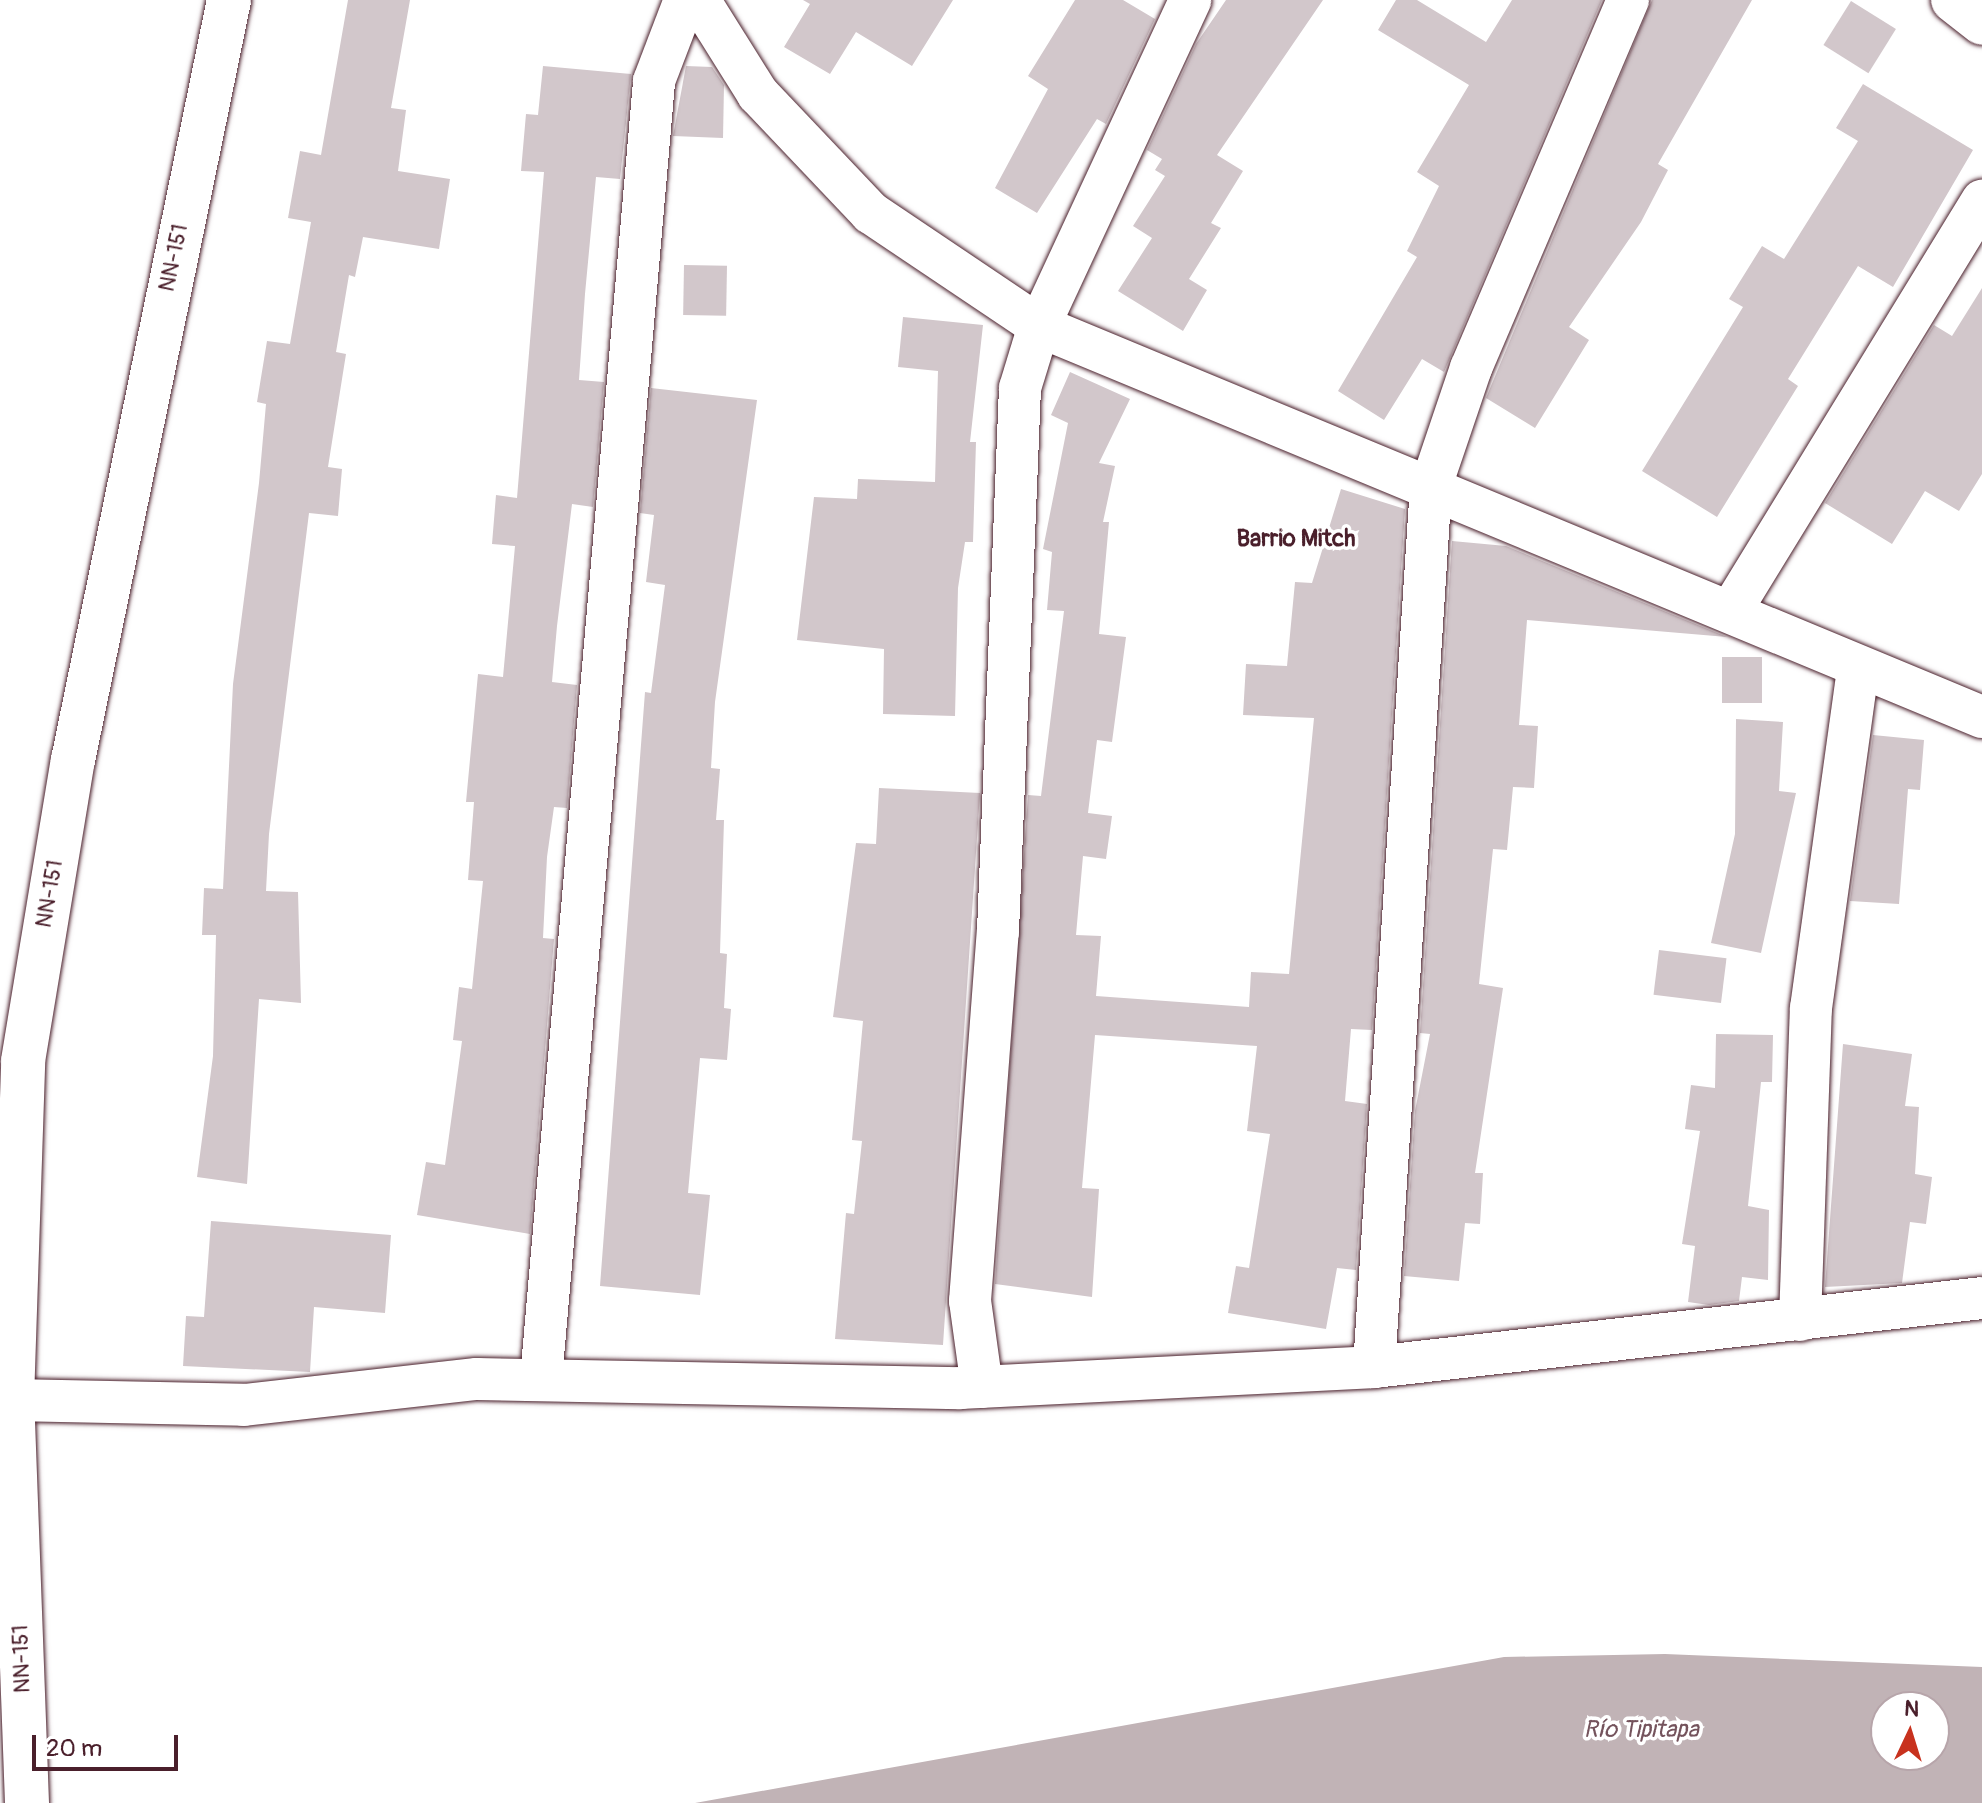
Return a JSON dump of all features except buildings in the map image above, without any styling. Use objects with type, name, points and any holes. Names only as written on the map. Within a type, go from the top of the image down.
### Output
[{"type":"street","name":"NN-151","points":[[27,1803],[12,1400],[23,1061],[73,760],[229,0]]},
{"type":"street","points":[[541,1379],[654,81],[685,0]]},
{"type":"street","points":[[699,0],[758,94],[871,213],[1039,326],[1732,609],[1858,670],[1982,717]]},
{"type":"street","points":[[982,1387],[970,1301],[998,931],[1009,564],[1020,388],[1039,326],[1190,0]]},
{"type":"street","points":[[1374,1367],[1431,486],[1471,368],[1628,0]]},
{"type":"street","points":[[1953,0],[1982,23]]},
{"type":"street","points":[[1732,609],[1982,201]]},
{"type":"street","points":[[1800,1320],[1811,1008],[1858,670]]},
{"type":"street","points":[[12,1400],[244,1405],[541,1379],[982,1387],[1374,1367],[1982,1298]]},
{"type":"water","name":"Río Tipitapa","points":[[1665,1654],[1982,1667],[1982,1803],[695,1803],[1504,1657]]},
{"type":"district","name":"Barrio Mitch","points":[[1296,539]]}]
